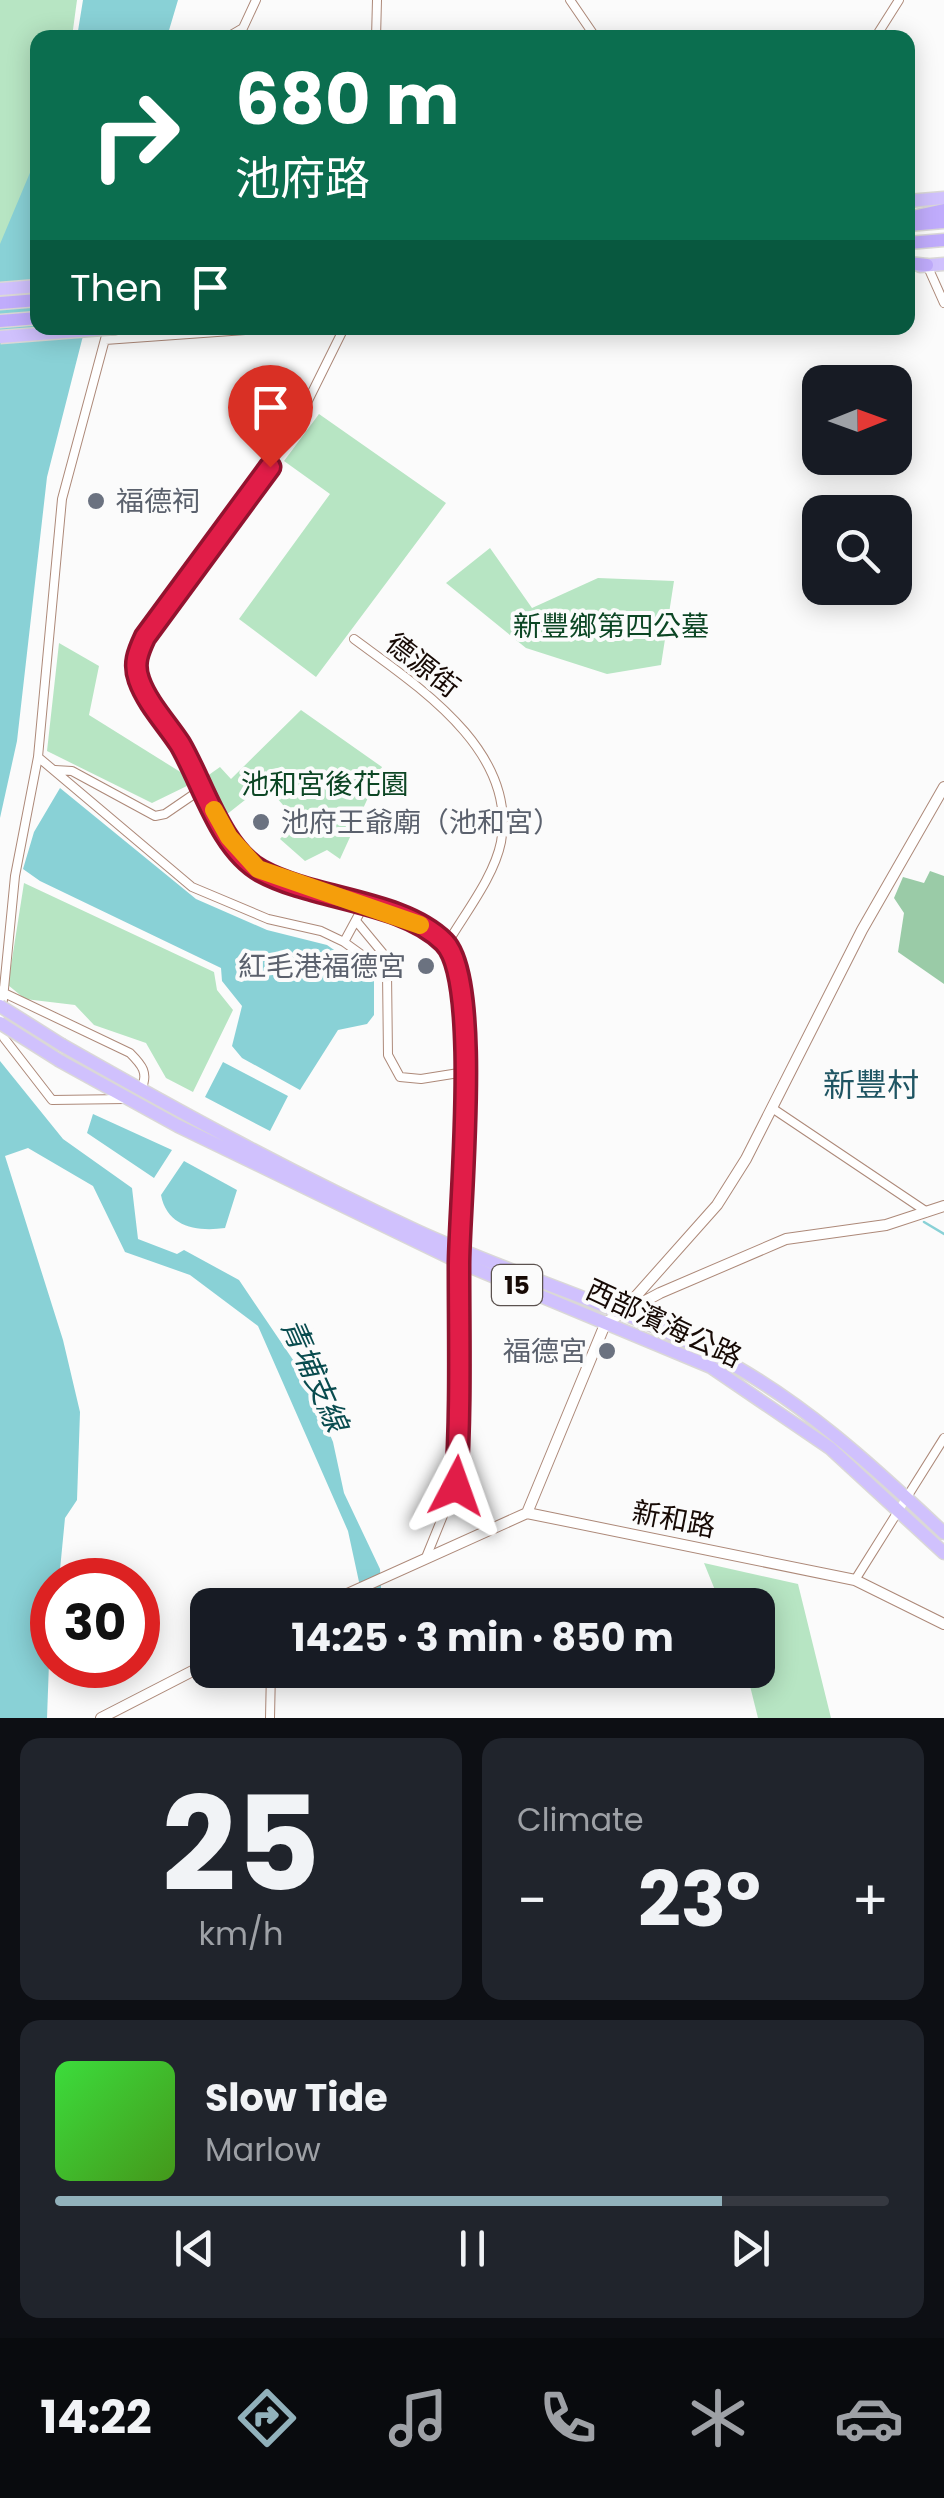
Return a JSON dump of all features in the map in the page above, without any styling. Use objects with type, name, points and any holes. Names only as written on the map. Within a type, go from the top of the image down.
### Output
[{"type":"highway","points":[[915,219],[944,210]]},
{"type":"highway","points":[[915,221],[944,222]]},
{"type":"highway","points":[[915,242],[944,240]]},
{"type":"highway","points":[[915,266],[927,266]]},
{"type":"highway","points":[[0,303],[30,301]]},
{"type":"highway","points":[[0,320],[30,318]]},
{"type":"main road","points":[[915,200],[944,198]]},
{"type":"main road","points":[[927,266],[944,264]]},
{"type":"main road","points":[[0,289],[30,287]]},
{"type":"main road","points":[[0,336],[30,334]]},
{"type":"main road","name":"西部濱海公路","points":[[1,1017],[62,1045],[291,1170],[460,1255],[622,1313],[712,1354],[786,1398],[944,1532]]},
{"type":"main road","name":"西部濱海公路","points":[[1,1017],[60,1061],[129,1099],[460,1255],[711,1367],[768,1402],[830,1448],[944,1553]]},
{"type":"street","points":[[240,30],[256,0]]},
{"type":"street","points":[[376,30],[377,0]]},
{"type":"street","points":[[570,0],[591,30]]},
{"type":"street","points":[[880,30],[899,0]]},
{"type":"street","points":[[927,266],[944,304]]},
{"type":"street","points":[[107,335],[62,499],[38,757],[0,991],[4,1038],[52,1100],[129,1099]]},
{"type":"street","points":[[104,340],[142,335]]},
{"type":"street","points":[[341,335],[292,433],[138,653],[139,682],[229,837],[258,869],[422,926],[447,944],[459,974],[464,1072],[462,1407],[456,1486],[427,1555]]},
{"type":"street","name":"德源街","points":[[354,639],[445,706],[484,761],[502,811],[501,844],[447,944]]},
{"type":"street","points":[[38,757],[192,886],[268,919],[294,923],[344,942],[386,973]]},
{"type":"street","points":[[55,770],[72,771],[155,816],[165,814],[202,788]]},
{"type":"street","points":[[622,1313],[717,1205],[772,1108],[862,930],[944,787]]},
{"type":"street","points":[[344,942],[364,905]]},
{"type":"street","points":[[357,922],[386,957],[388,1055],[400,1076],[412,1079],[464,1072]]},
{"type":"street","points":[[0,991],[20,1004],[130,1053],[143,1066],[146,1079],[141,1090]]},
{"type":"street","points":[[1,1017],[20,1004]]},
{"type":"street","points":[[772,1108],[927,1212]]},
{"type":"street","points":[[356,1588],[527,1513],[606,1322],[786,1239],[886,1225],[944,1206]]},
{"type":"street","points":[[855,1580],[944,1438]]},
{"type":"street","name":"新和路","points":[[527,1513],[855,1580],[944,1624]]},
{"type":"street","points":[[101,1718],[190,1672]]},
{"type":"street","points":[[270,1718],[271,1688]]},
{"type":"green space","points":[[0,0],[77,0],[73,30],[30,30],[30,176],[0,255]]},
{"type":"green space","points":[[319,414],[446,503],[316,677],[239,619],[330,494],[284,461]]},
{"type":"green space","name":"新豐鄉第四公墓","points":[[490,548],[532,608],[598,578],[674,581],[661,665],[607,674],[526,648],[446,583]]},
{"type":"green space","points":[[59,643],[99,666],[89,715],[182,773],[191,784],[152,803],[47,751]]},
{"type":"green space","name":"池和宮後花園","points":[[301,710],[382,767],[340,859],[327,850],[305,861],[280,839],[288,830],[281,819],[289,812],[265,784],[226,815],[203,779],[220,767],[231,779]]},
{"type":"green space","points":[[930,871],[944,876],[944,984],[898,952],[904,913],[894,898],[903,877],[924,883]]},
{"type":"green space","points":[[24,883],[214,972],[217,990],[233,1010],[193,1092],[166,1078],[146,1043],[94,1025],[75,1005],[25,999],[8,985]]},
{"type":"green space","points":[[704,1563],[798,1584],[831,1718],[758,1718],[750,1688],[775,1688],[775,1588],[714,1588]]},
{"type":"water","points":[[83,0],[178,0],[169,30],[78,30]]},
{"type":"water","points":[[30,173],[30,335],[83,335],[47,477],[17,741],[0,818],[0,244]]},
{"type":"water","points":[[60,788],[196,899],[267,930],[327,945],[374,978],[374,1015],[367,1024],[338,1030],[300,1090],[242,1058],[232,1046],[242,1006],[222,981],[221,968],[40,881],[23,869],[34,832]]},
{"type":"water","points":[[0,1061],[63,1139],[132,1188],[138,1239],[177,1254],[184,1250],[239,1280],[308,1382],[333,1442],[344,1493],[380,1569],[381,1588],[360,1588],[348,1531],[258,1326],[190,1275],[125,1252],[93,1186],[28,1148],[5,1156],[63,1340],[80,1412],[77,1500],[65,1518],[61,1558],[30,1558],[30,1688],[48,1688],[47,1718],[0,1718]]},
{"type":"water","points":[[223,1062],[288,1096],[270,1131],[205,1097]]},
{"type":"water","points":[[93,1114],[172,1150],[154,1178],[87,1133]]},
{"type":"water","points":[[184,1161],[237,1190],[225,1228],[185,1225],[164,1206],[161,1195]]},
{"type":"waterway","points":[[924,1222],[944,1234]]},
{"type":"slow traffic","points":[[214,810],[229,837],[258,869],[420,925]]},
{"type":"place","name":"福德祠","points":[[96,501]]},
{"type":"place","name":"池府王爺廟（池和宮）","points":[[261,822]]},
{"type":"place","name":"紅毛港福德宮","points":[[426,966]]},
{"type":"place","name":"福德宮","points":[[607,1351]]},
{"type":"district","name":"新豐村","points":[[871,1085]]},
{"type":"route","points":[[270,467],[145,637],[135,664],[139,682],[188,758],[229,837],[258,869],[422,926],[447,944],[459,974],[464,1072],[459,1262],[462,1407],[456,1486]]},
{"type":"water label","name":"青埔支線","points":[[314,1375]]}]
